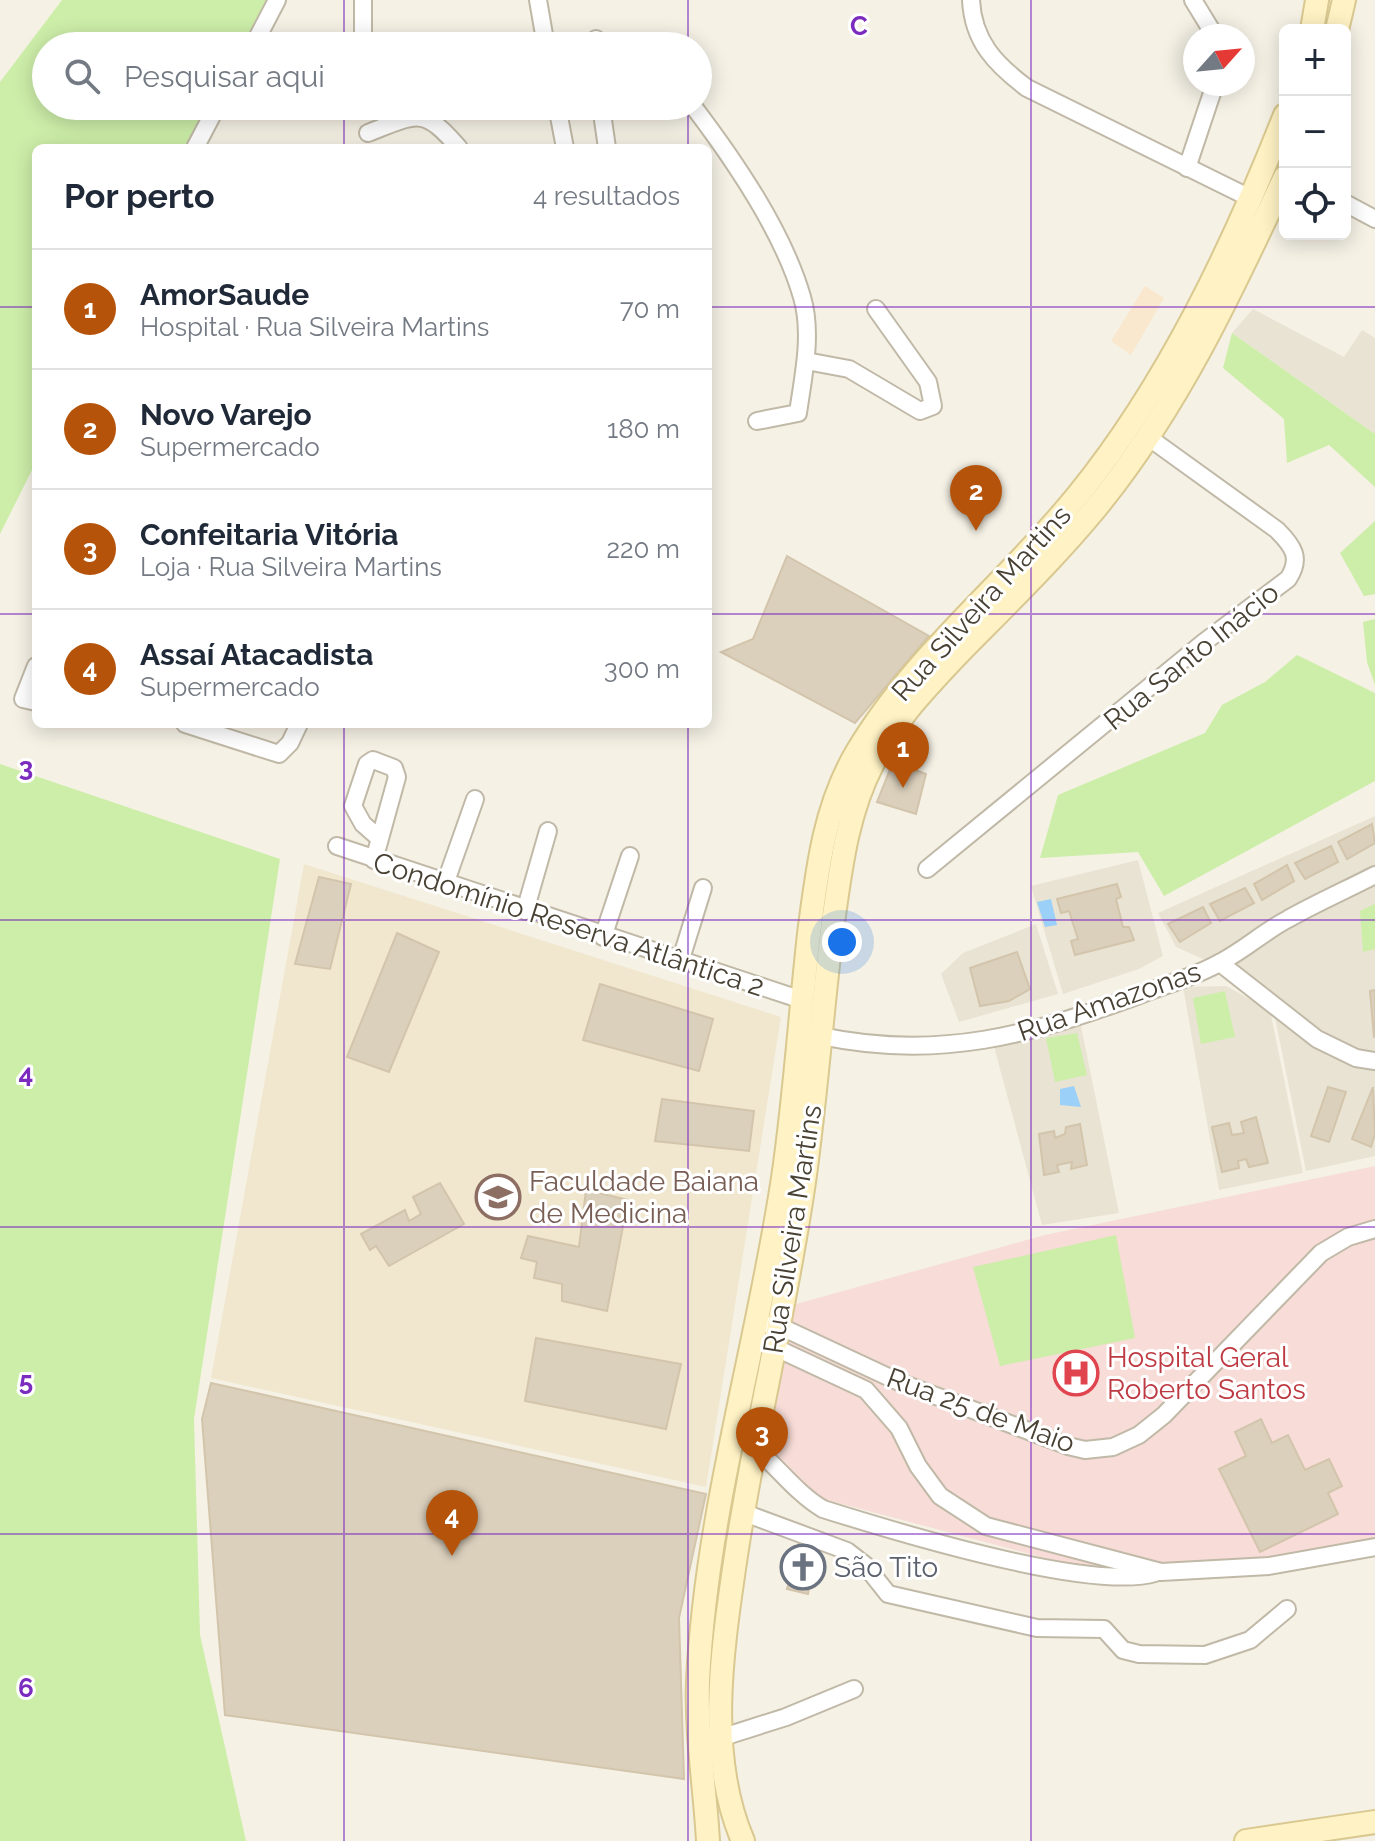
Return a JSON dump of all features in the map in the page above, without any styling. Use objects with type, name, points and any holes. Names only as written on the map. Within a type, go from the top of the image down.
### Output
[{"type":"main road","points":[[1313,24],[1317,0]]},
{"type":"main road","points":[[1338,24],[1344,0]]},
{"type":"main road","name":"Rua Silveira Martins","points":[[743,1841],[726,1788],[722,1666],[768,1332],[802,1000],[824,839],[854,756],[903,684],[1043,538],[1082,492],[1135,415],[1187,329],[1250,198],[1279,129]]},
{"type":"main road","name":"Rua Silveira Martins","points":[[708,1841],[698,1724],[708,1583],[804,1178],[844,849],[852,815],[874,759],[923,691],[1058,552],[1148,437],[1200,352],[1279,189]]},
{"type":"main road","points":[[1246,1841],[1375,1822]]},
{"type":"street","points":[[260,32],[277,0]]},
{"type":"street","points":[[363,0],[363,32]]},
{"type":"street","points":[[538,0],[544,32]]},
{"type":"street","points":[[971,0],[972,23],[984,49],[1002,70],[1027,88],[1250,198]]},
{"type":"street","points":[[1193,0],[1208,24]]},
{"type":"street","points":[[1187,168],[1211,96]]},
{"type":"street","points":[[197,144],[210,120]]},
{"type":"street","points":[[368,133],[410,120]]},
{"type":"street","points":[[430,120],[455,144]]},
{"type":"street","points":[[560,120],[564,144]]},
{"type":"street","points":[[603,120],[606,144]]},
{"type":"street","points":[[702,120],[757,201],[803,299],[806,361],[798,413],[757,421]]},
{"type":"street","points":[[1351,206],[1375,219]]},
{"type":"street","points":[[806,361],[849,369],[920,411],[933,406],[928,382],[876,309]]},
{"type":"street","name":"Rua Santo Inácio","points":[[927,869],[1203,643],[1288,579],[1295,568],[1296,555],[1291,544],[1277,530],[1148,437]]},
{"type":"street","points":[[204,728],[279,754],[290,743],[297,728]]},
{"type":"street","points":[[445,884],[475,799]]},
{"type":"street","points":[[525,911],[548,831]]},
{"type":"street","points":[[374,860],[379,838]]},
{"type":"street","name":"Condomínio Reserva Atlântica 2","points":[[337,846],[603,937],[802,1000]]},
{"type":"street","points":[[603,937],[630,856]]},
{"type":"street","name":"Rua Amazonas","points":[[821,1036],[888,1048],[966,1044],[1099,1010],[1220,963],[1286,920],[1375,875]]},
{"type":"street","points":[[680,962],[703,888]]},
{"type":"street","points":[[1220,963],[1317,1039],[1356,1058],[1375,1061]]},
{"type":"street","name":"Rua 25 de Maio","points":[[768,1332],[1050,1441],[1085,1450],[1113,1447],[1139,1435],[1164,1415],[1321,1253],[1348,1237],[1375,1229]]},
{"type":"street","name":"Rua 25 de Maio","points":[[768,1332],[866,1390],[899,1428],[918,1466],[940,1496],[969,1518],[1037,1541],[1161,1572],[1269,1566],[1375,1547]]},
{"type":"street","points":[[752,1445],[778,1467],[808,1501],[845,1516],[991,1554],[1078,1572],[1126,1579],[1161,1572]]},
{"type":"street","points":[[742,1512],[847,1551],[865,1565],[888,1594],[1037,1628],[1104,1629],[1113,1635],[1123,1650],[1139,1654],[1205,1655],[1250,1640],[1287,1609]]},
{"type":"street","points":[[723,1737],[854,1689]]},
{"type":"shaded area","points":[[1145,286],[1164,298],[1131,355],[1111,341]]},
{"type":"shaded area","points":[[1253,309],[1344,357],[1362,330],[1375,338],[1375,434],[1232,333]]},
{"type":"shaded area","points":[[1375,816],[1375,1156],[1306,1171],[1269,988],[1176,947],[1158,913]]},
{"type":"shaded area","points":[[1138,860],[1163,956],[1139,969],[1063,994],[1031,886]]},
{"type":"shaded area","name":"Faculdade Baiana de Medicina","points":[[304,864],[781,1017],[706,1487],[211,1378]]},
{"type":"shaded area","points":[[1036,924],[1058,994],[959,1022],[941,974],[963,953]]},
{"type":"shaded area","points":[[1226,986],[1270,1010],[1303,1173],[1219,1190],[1183,987]]},
{"type":"shaded area","points":[[1081,1026],[1119,1213],[1042,1225],[993,1043]]},
{"type":"shaded area","name":"Hospital Geral Roberto Santos","points":[[1375,1166],[1375,1542],[1120,1578],[816,1497],[764,1441],[789,1306],[1045,1235]]},
{"type":"green space","points":[[62,0],[267,0],[251,32],[38,32]]},
{"type":"green space","points":[[32,40],[32,120],[207,120],[195,144],[32,144],[32,470],[0,534],[0,82]]},
{"type":"green space","points":[[1232,333],[1375,434],[1375,487],[1329,445],[1287,463],[1284,419],[1223,368]]},
{"type":"green space","points":[[1375,521],[1375,594],[1364,596],[1340,553]]},
{"type":"green space","points":[[1375,619],[1375,685],[1367,662],[1363,622]]},
{"type":"green space","points":[[1297,655],[1375,693],[1375,781],[1164,896],[1138,852],[1040,858],[1058,795],[1205,733],[1222,705],[1265,682]]},
{"type":"green space","points":[[0,764],[280,859],[194,1419],[200,1635],[246,1841],[0,1841]]},
{"type":"green space","points":[[1375,904],[1375,949],[1363,952],[1360,911]]},
{"type":"green space","points":[[1225,991],[1235,1037],[1201,1044],[1193,998]]},
{"type":"green space","points":[[1077,1033],[1087,1075],[1055,1082],[1046,1038]]},
{"type":"green space","points":[[1116,1235],[1135,1338],[1000,1366],[973,1267]]},
{"type":"water","points":[[1051,899],[1057,925],[1045,927],[1037,902]]},
{"type":"water","points":[[1074,1086],[1081,1107],[1060,1105],[1060,1089]]},
{"type":"building","points":[[787,556],[929,636],[855,723],[721,652],[753,639]]},
{"type":"building","points":[[893,762],[926,774],[916,814],[877,802]]},
{"type":"building","points":[[1372,824],[1375,843],[1347,859],[1338,842]]},
{"type":"building","points":[[1331,846],[1338,862],[1305,879],[1295,863]]},
{"type":"building","points":[[1287,865],[1294,881],[1262,900],[1254,884]]},
{"type":"building","points":[[319,877],[351,884],[330,969],[295,964]]},
{"type":"building","points":[[1117,884],[1121,897],[1116,899],[1123,927],[1129,927],[1134,940],[1075,955],[1071,941],[1078,939],[1069,911],[1061,913],[1057,899]]},
{"type":"building","points":[[1245,888],[1254,903],[1220,921],[1210,904]]},
{"type":"building","points":[[1203,907],[1211,923],[1180,942],[1168,924]]},
{"type":"building","points":[[397,933],[439,952],[389,1072],[347,1057]]},
{"type":"building","points":[[1017,952],[1030,989],[1009,1001],[980,1006],[970,968]]},
{"type":"building","points":[[600,984],[713,1019],[699,1071],[583,1040]]},
{"type":"building","points":[[1375,990],[1375,1037],[1374,1037],[1370,991]]},
{"type":"building","points":[[1328,1087],[1346,1092],[1329,1142],[1311,1136]]},
{"type":"building","points":[[1373,1087],[1375,1134],[1371,1147],[1352,1139]]},
{"type":"building","points":[[662,1099],[754,1111],[749,1151],[655,1141]]},
{"type":"building","points":[[1256,1117],[1268,1163],[1249,1167],[1246,1159],[1238,1161],[1239,1168],[1222,1172],[1212,1127],[1229,1123],[1232,1135],[1244,1133],[1241,1122]]},
{"type":"building","points":[[1080,1124],[1087,1165],[1071,1169],[1072,1162],[1057,1165],[1059,1172],[1044,1175],[1039,1134],[1054,1131],[1055,1138],[1065,1134],[1066,1127]]},
{"type":"building","points":[[440,1183],[464,1224],[389,1266],[376,1246],[370,1250],[361,1234],[405,1210],[409,1221],[421,1214],[413,1197]]},
{"type":"building","points":[[586,1190],[628,1200],[607,1311],[562,1301],[562,1284],[534,1278],[537,1262],[521,1258],[528,1236],[579,1247]]},
{"type":"building","points":[[536,1338],[681,1364],[666,1429],[525,1401]]},
{"type":"building","points":[[211,1383],[706,1494],[679,1618],[684,1779],[225,1715],[202,1419]]},
{"type":"building","points":[[1261,1419],[1272,1443],[1288,1435],[1305,1470],[1329,1459],[1342,1486],[1328,1493],[1338,1514],[1260,1552],[1219,1469],[1246,1456],[1235,1432]]},
{"type":"building","name":"São Tito","points":[[799,1542],[818,1546],[808,1594],[787,1589]]},
{"type":"place","name":"Novo Varejo","points":[[976,531]]},
{"type":"place","name":"AmorSaude","points":[[903,788]]},
{"type":"place","name":"Faculdade Baiana de Medicina","points":[[498,1197]]},
{"type":"place","name":"Hospital Geral Roberto Santos","points":[[1076,1373]]},
{"type":"place","name":"Confeitaria Vitória","points":[[762,1473]]},
{"type":"place","name":"Assaí Atacadista","points":[[452,1556]]},
{"type":"place","name":"São Tito","points":[[803,1567]]}]
